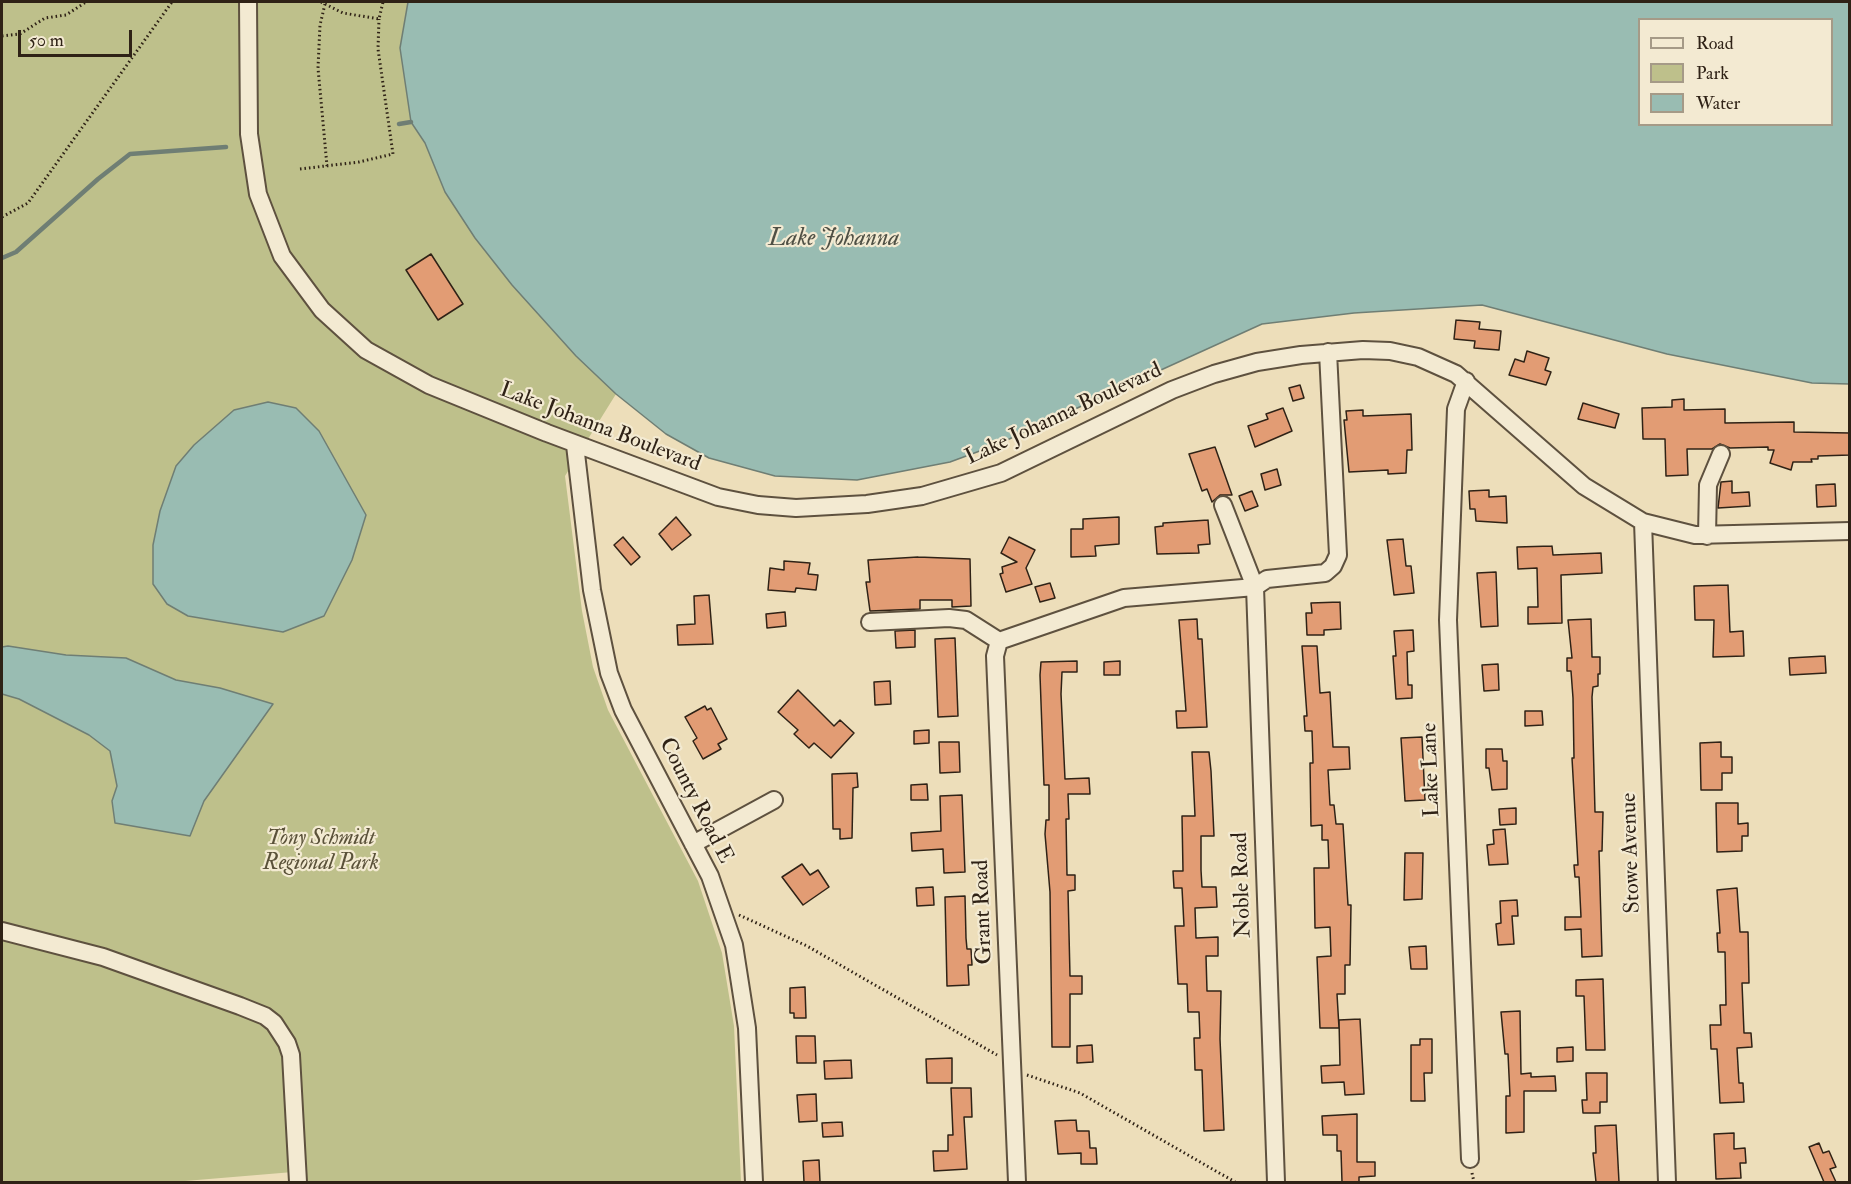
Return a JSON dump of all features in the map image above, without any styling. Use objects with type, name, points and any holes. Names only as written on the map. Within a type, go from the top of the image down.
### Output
[{"type":"street","name":"Lake Johanna Boulevard","points":[[248,2],[248,119],[252,165],[268,225],[282,256],[303,287],[347,336],[377,358],[429,385],[576,445],[718,497],[758,505],[834,507],[894,501],[960,487],[1001,473],[1172,390],[1214,374],[1257,362],[1328,351],[1390,351],[1418,357],[1466,381],[1584,486],[1642,522],[1667,530],[1707,536],[1850,531]]},
{"type":"street","points":[[870,622],[949,618],[966,620],[999,641],[1124,598],[1255,587],[1267,579],[1325,573],[1333,566],[1338,555],[1328,351]]},
{"type":"street","name":"Lake Lane","points":[[1466,381],[1456,409],[1448,620],[1470,1159]]},
{"type":"street","name":"County Road E","points":[[576,445],[592,590],[609,673],[623,710],[693,844],[722,908],[734,945],[746,1013],[754,1182]]},
{"type":"street","points":[[1707,536],[1708,485],[1721,454]]},
{"type":"street","name":"Noble Road","points":[[1223,505],[1255,587],[1276,1182]]},
{"type":"street","name":"Stowe Avenue","points":[[1642,522],[1667,1182]]},
{"type":"street","name":"Grant Road","points":[[999,641],[995,656],[1017,1182]]},
{"type":"street","points":[[693,844],[774,800]]},
{"type":"street","points":[[2,931],[103,957],[265,1016],[280,1032],[291,1055],[298,1182]]},
{"type":"path","points":[[2,36],[20,34],[45,18],[66,15],[86,2]]},
{"type":"path","points":[[2,217],[28,203],[172,2]]},
{"type":"path","points":[[300,169],[393,154],[378,49],[383,2]]},
{"type":"path","points":[[327,166],[318,68],[323,3],[343,13],[380,20]]},
{"type":"path","points":[[722,908],[807,946],[976,1042],[996,1054],[1014,1069],[1037,1080],[1080,1092],[1235,1182]]},
{"type":"green space","name":"Tony Schmidt Regional Park","points":[[2,2],[408,2],[400,48],[411,122],[425,143],[445,192],[551,329],[616,394],[565,476],[582,611],[593,667],[608,710],[698,881],[722,953],[734,1026],[741,1182],[306,1182],[305,1171],[173,1182],[2,1182]]},
{"type":"water","name":"Lake Johanna","points":[[408,2],[1849,2],[1849,384],[1812,383],[1667,354],[1482,305],[1354,313],[1262,324],[996,445],[950,462],[857,480],[775,476],[709,458],[666,434],[616,394],[576,356],[512,285],[475,238],[445,192],[425,143],[411,122],[400,48]]},
{"type":"water","points":[[268,402],[296,408],[319,431],[366,515],[352,560],[324,616],[283,632],[188,616],[167,604],[153,584],[153,545],[160,511],[176,466],[194,445],[234,410]]},
{"type":"water","points":[[2,647],[66,655],[126,658],[176,680],[220,688],[273,704],[204,801],[190,836],[115,823],[112,801],[117,786],[110,751],[89,735],[19,699],[2,694]]},
{"type":"building","points":[[431,254],[463,304],[438,320],[406,270]]},
{"type":"building","points":[[1456,320],[1480,322],[1479,329],[1501,331],[1499,350],[1474,348],[1475,341],[1454,339]]},
{"type":"building","points":[[1527,351],[1549,358],[1545,370],[1551,372],[1546,385],[1509,375],[1515,359],[1524,362]]},
{"type":"building","points":[[1300,385],[1304,398],[1293,401],[1289,388]]},
{"type":"building","points":[[1684,399],[1684,410],[1725,409],[1725,423],[1794,422],[1794,432],[1850,433],[1850,455],[1818,456],[1818,459],[1811,459],[1812,462],[1793,462],[1791,470],[1770,463],[1774,450],[1768,450],[1768,447],[1730,448],[1720,444],[1712,449],[1687,449],[1688,475],[1666,476],[1665,439],[1643,439],[1642,408],[1672,407],[1672,400]]},
{"type":"building","points":[[1583,403],[1619,414],[1615,428],[1578,419]]},
{"type":"building","points":[[1283,408],[1292,431],[1255,447],[1248,426],[1268,419],[1266,414]]},
{"type":"building","points":[[1363,410],[1363,416],[1411,414],[1412,450],[1407,450],[1406,473],[1388,474],[1388,470],[1349,472],[1344,420],[1347,420],[1346,411]]},
{"type":"building","points":[[1215,447],[1232,495],[1220,495],[1212,502],[1207,489],[1202,491],[1189,454]]},
{"type":"building","points":[[1277,469],[1281,485],[1265,490],[1261,474]]},
{"type":"building","points":[[1732,481],[1732,493],[1749,492],[1750,506],[1718,508],[1721,482]]},
{"type":"building","points":[[1835,484],[1836,506],[1817,507],[1816,485]]},
{"type":"building","points":[[1489,490],[1489,497],[1506,496],[1507,523],[1476,521],[1475,509],[1470,509],[1469,491]]},
{"type":"building","points":[[1252,491],[1258,506],[1245,511],[1239,496]]},
{"type":"building","points":[[676,517],[691,535],[672,550],[659,534]]},
{"type":"building","points":[[1119,517],[1119,544],[1095,546],[1096,556],[1071,557],[1071,529],[1083,529],[1083,519]]},
{"type":"building","points":[[1208,520],[1210,544],[1198,545],[1199,553],[1157,554],[1155,527],[1163,526],[1163,523]]},
{"type":"building","points":[[623,537],[640,557],[631,565],[614,545]]},
{"type":"building","points":[[1009,537],[1035,550],[1026,568],[1032,584],[1006,592],[1000,574],[1003,573],[1002,567],[1017,562],[1001,553]]},
{"type":"building","points":[[1403,539],[1406,566],[1411,566],[1414,593],[1394,595],[1387,540]]},
{"type":"building","points":[[1552,546],[1553,555],[1601,553],[1602,573],[1561,575],[1562,623],[1528,624],[1528,607],[1538,607],[1537,568],[1518,569],[1517,547]]},
{"type":"building","points":[[918,557],[970,559],[971,606],[952,607],[952,600],[920,600],[920,609],[870,611],[866,582],[870,582],[868,560]]},
{"type":"building","points":[[784,561],[810,563],[808,574],[818,575],[816,590],[796,588],[795,592],[768,590],[770,568],[784,570]]},
{"type":"building","points":[[1496,572],[1498,626],[1481,627],[1477,573]]},
{"type":"building","points":[[1050,583],[1055,598],[1040,602],[1035,587]]},
{"type":"building","points":[[1728,585],[1730,632],[1743,631],[1744,656],[1713,657],[1714,620],[1695,620],[1694,586]]},
{"type":"building","points":[[709,595],[713,644],[678,645],[677,625],[695,624],[694,596]]},
{"type":"building","points":[[1340,602],[1341,629],[1324,630],[1324,635],[1307,635],[1306,613],[1312,613],[1311,603]]},
{"type":"building","points":[[785,612],[786,626],[767,628],[766,614]]},
{"type":"building","points":[[1197,619],[1198,639],[1202,639],[1207,727],[1177,728],[1176,711],[1186,711],[1179,620]]},
{"type":"building","points":[[1591,619],[1592,657],[1600,657],[1598,686],[1593,687],[1592,697],[1595,812],[1603,812],[1602,851],[1599,851],[1602,956],[1582,957],[1581,929],[1565,930],[1565,917],[1581,917],[1579,877],[1575,877],[1574,865],[1578,865],[1572,758],[1574,758],[1573,698],[1571,671],[1567,671],[1567,658],[1572,658],[1568,620]]},
{"type":"building","points":[[915,630],[915,647],[896,648],[895,631]]},
{"type":"building","points":[[1413,630],[1414,651],[1407,652],[1408,685],[1412,685],[1412,698],[1396,699],[1394,631]]},
{"type":"building","points":[[955,638],[958,716],[938,717],[935,639]]},
{"type":"building","points":[[1302,646],[1317,646],[1320,693],[1330,692],[1333,747],[1349,747],[1350,769],[1328,770],[1330,805],[1334,805],[1336,824],[1343,824],[1348,905],[1351,905],[1350,965],[1345,965],[1345,994],[1337,994],[1339,1028],[1320,1028],[1317,957],[1331,956],[1330,927],[1315,928],[1314,868],[1329,868],[1328,840],[1322,840],[1322,825],[1311,826],[1312,731],[1305,731],[1304,716],[1307,716]]},
{"type":"building","points":[[1825,656],[1826,673],[1790,675],[1789,658]]},
{"type":"building","points":[[1077,661],[1077,672],[1062,672],[1061,694],[1065,779],[1089,778],[1090,794],[1068,794],[1069,819],[1066,819],[1067,875],[1075,875],[1075,890],[1068,891],[1070,976],[1082,976],[1082,994],[1070,994],[1070,1047],[1052,1047],[1050,892],[1045,834],[1046,820],[1049,820],[1049,785],[1044,785],[1040,675],[1041,662]]},
{"type":"building","points":[[1120,661],[1120,675],[1104,675],[1104,662]]},
{"type":"building","points":[[1498,664],[1499,690],[1484,691],[1482,665]]},
{"type":"building","points":[[890,681],[891,704],[875,705],[874,682]]},
{"type":"building","points":[[798,690],[834,726],[840,720],[854,733],[831,758],[814,743],[809,748],[794,734],[798,730],[778,712]]},
{"type":"building","points":[[705,706],[707,710],[711,708],[727,739],[718,744],[721,749],[703,759],[693,741],[697,738],[685,717]]},
{"type":"building","points":[[1525,711],[1542,711],[1543,725],[1525,726]]},
{"type":"building","points":[[929,730],[929,743],[914,744],[914,731]]},
{"type":"building","points":[[1422,737],[1425,800],[1405,801],[1401,738]]},
{"type":"building","points":[[939,742],[959,742],[960,772],[940,773]]},
{"type":"building","points":[[1721,742],[1721,757],[1732,757],[1732,773],[1722,773],[1722,790],[1701,790],[1700,743]]},
{"type":"building","points":[[1486,749],[1502,749],[1503,761],[1507,761],[1507,789],[1492,790],[1489,768],[1486,768]]},
{"type":"building","points":[[1192,752],[1209,752],[1211,771],[1214,836],[1201,836],[1201,870],[1202,887],[1216,887],[1217,907],[1195,908],[1196,938],[1218,937],[1218,956],[1206,956],[1207,991],[1221,991],[1220,1039],[1224,1130],[1204,1131],[1202,1070],[1195,1070],[1194,1038],[1200,1038],[1199,1012],[1188,1012],[1187,984],[1178,984],[1175,926],[1184,926],[1182,888],[1174,888],[1173,871],[1183,871],[1182,816],[1195,816]]},
{"type":"building","points":[[857,773],[858,787],[853,788],[852,838],[840,839],[840,829],[833,829],[832,774]]},
{"type":"building","points":[[927,784],[928,800],[911,800],[911,785]]},
{"type":"building","points":[[962,795],[965,872],[944,873],[943,849],[912,851],[911,833],[941,831],[940,796]]},
{"type":"building","points":[[1716,803],[1738,803],[1738,824],[1748,823],[1748,836],[1742,836],[1742,851],[1717,852]]},
{"type":"building","points":[[1516,808],[1516,824],[1500,825],[1499,809]]},
{"type":"building","points":[[1505,829],[1508,864],[1489,865],[1487,845],[1494,844],[1493,830]]},
{"type":"building","points":[[1405,853],[1423,853],[1422,899],[1404,900]]},
{"type":"building","points":[[802,864],[810,875],[818,870],[829,887],[803,905],[782,877]]},
{"type":"building","points":[[933,887],[934,905],[917,906],[916,888]]},
{"type":"building","points":[[1737,888],[1740,932],[1748,932],[1749,983],[1742,983],[1744,1033],[1751,1033],[1752,1047],[1737,1048],[1739,1083],[1743,1083],[1744,1102],[1720,1103],[1717,1049],[1711,1049],[1710,1025],[1721,1025],[1720,1005],[1726,1005],[1725,952],[1718,952],[1717,933],[1720,933],[1717,890]]},
{"type":"building","points":[[965,896],[967,949],[971,949],[972,965],[968,965],[969,985],[947,986],[945,897]]},
{"type":"building","points":[[1517,900],[1518,916],[1512,916],[1514,944],[1498,945],[1496,924],[1501,923],[1500,901]]},
{"type":"building","points":[[1426,946],[1427,969],[1411,969],[1409,947]]},
{"type":"building","points":[[1603,979],[1605,1050],[1586,1050],[1584,996],[1576,996],[1576,980]]},
{"type":"building","points":[[805,987],[806,1018],[794,1018],[794,1013],[790,1013],[790,988]]},
{"type":"building","points":[[1520,1011],[1521,1074],[1531,1073],[1531,1077],[1555,1076],[1556,1091],[1524,1091],[1524,1132],[1506,1133],[1506,1096],[1510,1096],[1508,1054],[1505,1054],[1501,1012]]},
{"type":"building","points":[[1360,1019],[1364,1094],[1345,1095],[1344,1082],[1322,1083],[1321,1066],[1340,1065],[1339,1020]]},
{"type":"building","points":[[796,1036],[815,1036],[816,1063],[797,1063]]},
{"type":"building","points":[[1420,1039],[1432,1039],[1432,1073],[1424,1073],[1425,1101],[1411,1101],[1411,1045],[1420,1045]]},
{"type":"building","points":[[1092,1045],[1093,1062],[1077,1063],[1077,1046]]},
{"type":"building","points":[[1573,1047],[1573,1061],[1557,1062],[1557,1048]]},
{"type":"building","points":[[952,1058],[952,1083],[927,1083],[926,1059]]},
{"type":"building","points":[[851,1060],[852,1078],[825,1079],[824,1061]]},
{"type":"building","points":[[1586,1073],[1607,1073],[1607,1102],[1600,1102],[1600,1113],[1583,1113],[1582,1100],[1587,1100]]},
{"type":"building","points":[[951,1088],[971,1088],[972,1117],[964,1117],[967,1169],[934,1171],[933,1151],[948,1151],[948,1135],[953,1135]]},
{"type":"building","points":[[816,1094],[817,1121],[799,1122],[797,1095]]},
{"type":"building","points":[[1357,1114],[1357,1162],[1375,1162],[1375,1176],[1359,1177],[1359,1182],[1342,1182],[1341,1151],[1337,1151],[1337,1135],[1323,1135],[1322,1116]]},
{"type":"building","points":[[1076,1120],[1077,1131],[1089,1131],[1090,1148],[1096,1148],[1097,1164],[1081,1164],[1081,1153],[1058,1154],[1055,1121]]},
{"type":"building","points":[[842,1122],[843,1136],[823,1137],[822,1123]]},
{"type":"building","points":[[1616,1125],[1619,1182],[1596,1182],[1593,1153],[1596,1153],[1595,1126]]},
{"type":"building","points":[[1734,1133],[1734,1149],[1745,1148],[1746,1163],[1740,1163],[1741,1178],[1716,1179],[1714,1134]]},
{"type":"building","points":[[1819,1143],[1823,1153],[1829,1151],[1836,1167],[1830,1169],[1836,1182],[1824,1182],[1809,1147]]},
{"type":"building","points":[[819,1160],[820,1182],[804,1182],[803,1161]]},
{"type":"waterway","points":[[399,124],[411,122]]},
{"type":"waterway","points":[[2,258],[16,252],[98,179],[130,154],[226,147]]}]
